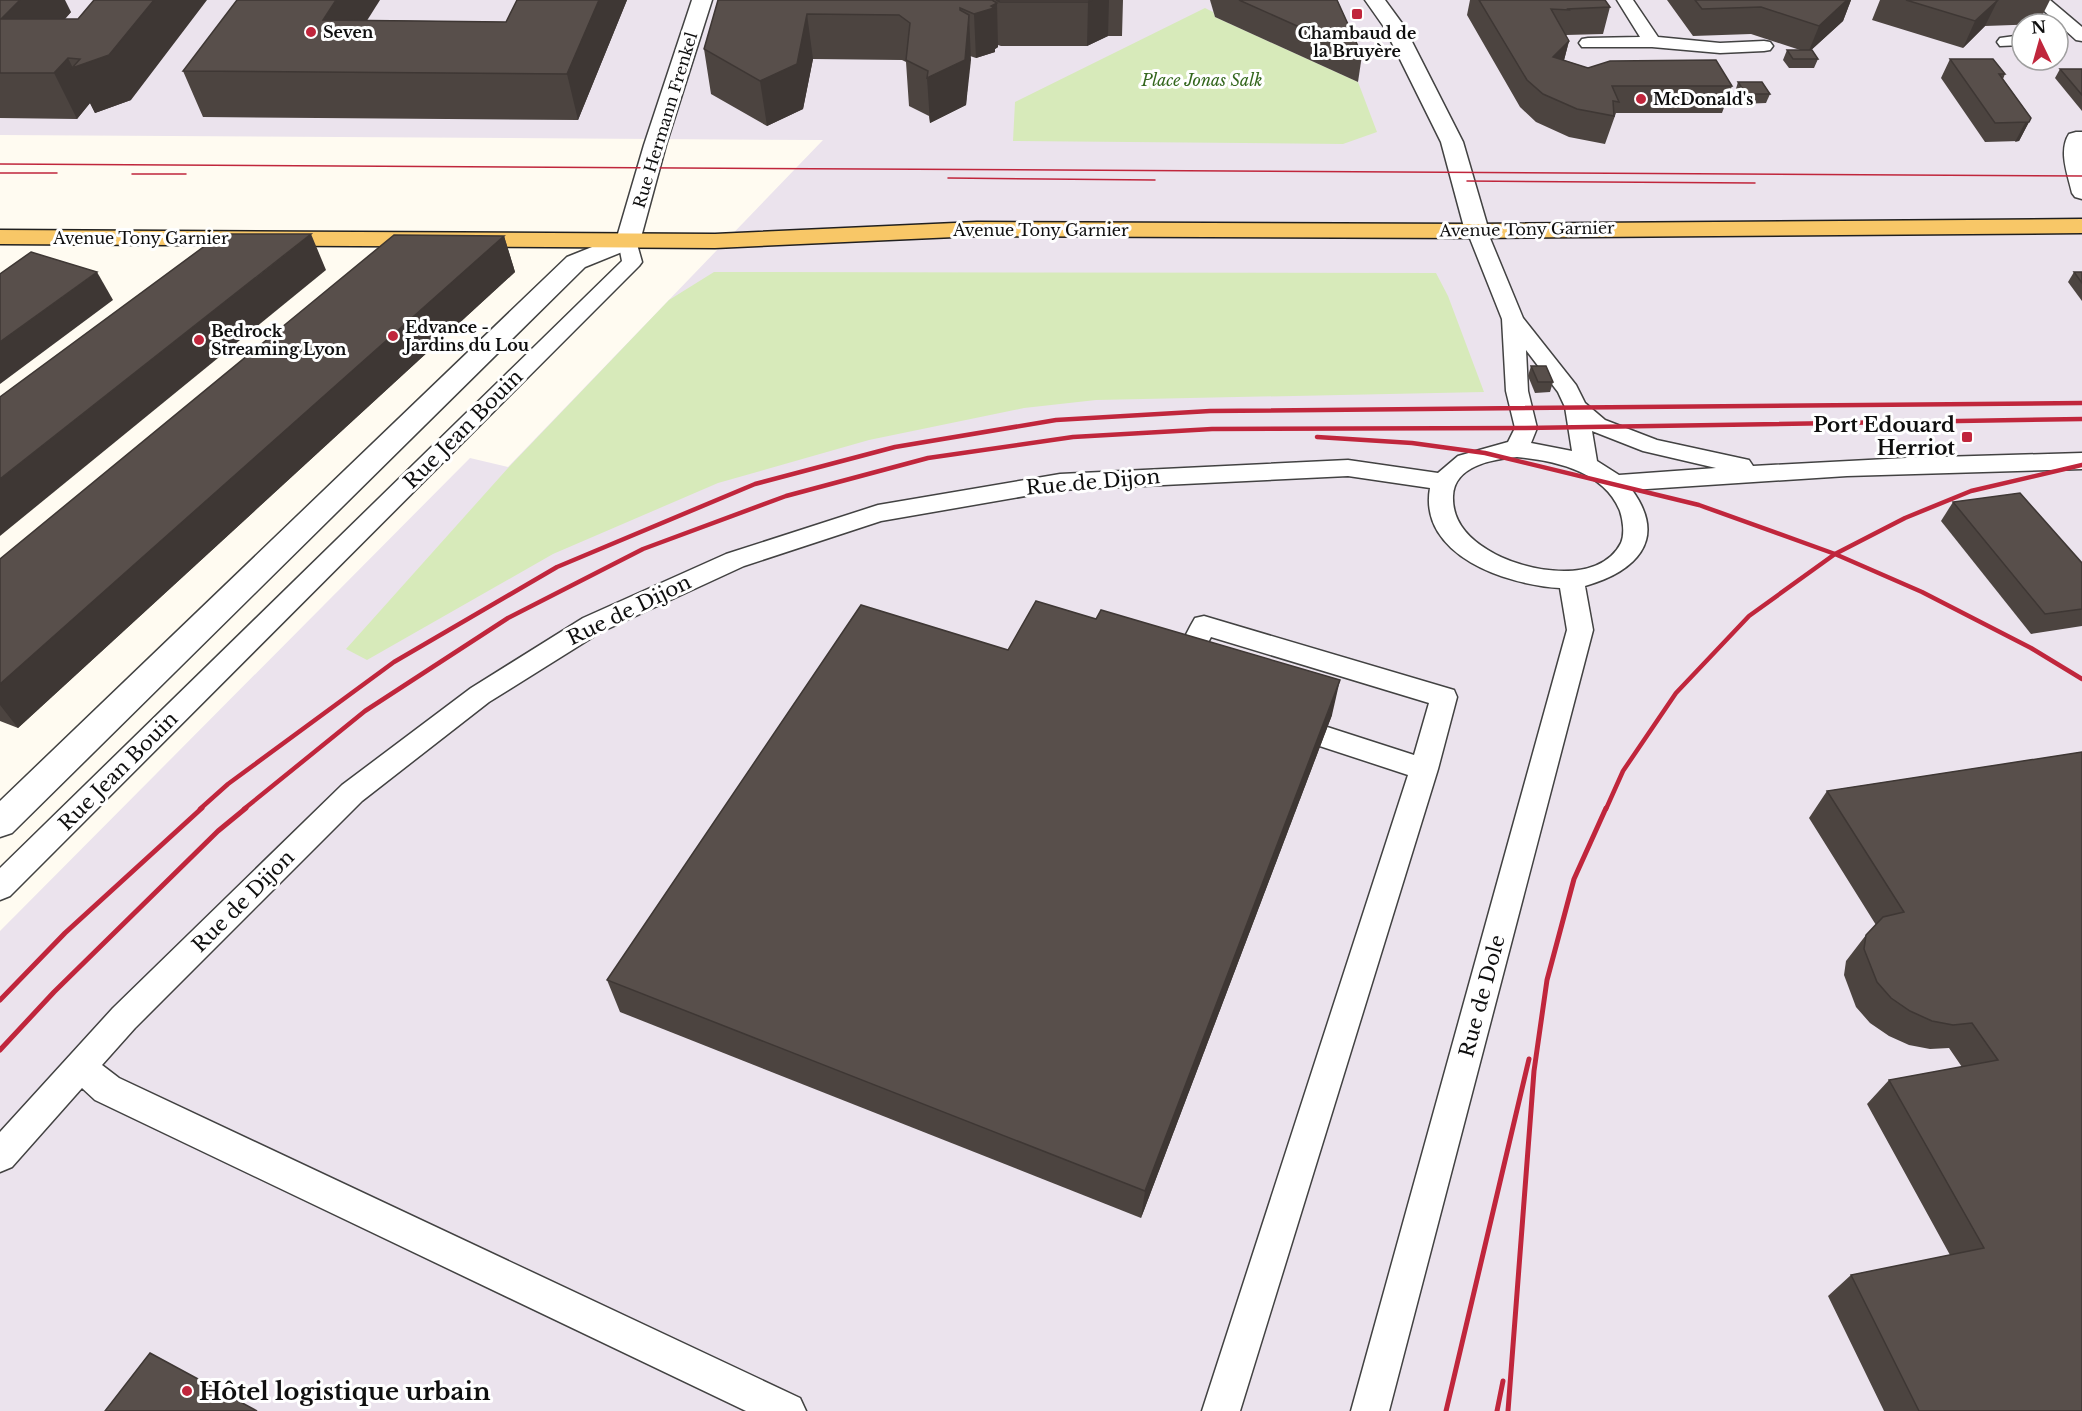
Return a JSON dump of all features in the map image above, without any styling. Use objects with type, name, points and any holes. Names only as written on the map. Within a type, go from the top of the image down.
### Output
[{"type":"main road","name":"Avenue Tony Garnier","points":[[0,237],[715,241],[977,229],[1477,231],[2082,226]]},
{"type":"street","name":"Rue Hermann Frenkel","points":[[628,241],[654,150],[702,0]]},
{"type":"street","points":[[1375,0],[1394,26],[1452,142],[1477,231]]},
{"type":"street","name":"Rue Jean Bouin","points":[[0,823],[576,262],[628,241]]},
{"type":"lane","points":[[1625,0],[1652,42]]},
{"type":"lane","points":[[2040,0],[2080,35]]},
{"type":"lane","points":[[1588,43],[1652,42],[1720,48],[1764,46]]},
{"type":"lane","points":[[2082,138],[2076,138],[2073,153],[2082,193]]},
{"type":"lane","points":[[1477,231],[1512,319],[1568,390],[1576,407],[1586,464]]},
{"type":"lane","name":"Rue Jean Bouin","points":[[0,887],[633,262],[628,241]]},
{"type":"lane","points":[[1512,319],[1517,391],[1526,428],[1517,449]]},
{"type":"lane","points":[[1576,407],[1597,425],[1651,447],[1771,472]]},
{"type":"lane","points":[[1517,449],[1564,455],[1586,464],[1613,483],[1630,504],[1636,526],[1631,548],[1614,565],[1595,575],[1571,579],[1539,579],[1508,571],[1481,558],[1458,541],[1445,521],[1440,501],[1445,482],[1468,460],[1485,453],[1517,449]]},
{"type":"lane","points":[[1613,483],[1771,472],[1977,462],[2082,461]]},
{"type":"lane","name":"Rue de Dijon","points":[[0,1156],[124,1018],[352,793],[480,695],[591,625],[735,560],[878,513],[1060,482],[1348,468],[1445,482]]},
{"type":"lane","name":"Rue de Dole","points":[[1370,1411],[1580,630],[1571,579]]},
{"type":"lane","points":[[1194,695],[1172,688],[1204,624],[1444,697],[1424,769],[1221,1411]]},
{"type":"lane","points":[[1270,720],[1424,769]]},
{"type":"lane","points":[[80,1067],[106,1089],[787,1411]]},
{"type":"shaded area","points":[[0,0],[2082,0],[2082,1411],[0,1411],[0,931],[470,458],[508,467],[823,140],[0,135]]},
{"type":"green space","name":"Place Jonas Salk","points":[[1205,8],[1213,12],[1215,17],[1358,82],[1377,132],[1343,144],[1013,141],[1015,102]]},
{"type":"green space","points":[[714,272],[1436,273],[1448,296],[1484,392],[1096,400],[1024,408],[869,440],[718,483],[553,554],[367,660],[346,649],[508,468],[669,300]]},
{"type":"building","points":[[0,0],[20,0],[1,19],[78,19],[94,0],[154,0],[109,55],[72,68],[80,59],[68,58],[54,73],[0,73]]},
{"type":"building","points":[[237,0],[336,0],[323,20],[506,22],[517,0],[599,0],[567,74],[183,71]]},
{"type":"building","points":[[718,0],[992,0],[997,3],[991,6],[994,8],[974,14],[960,8],[969,15],[965,60],[927,78],[928,71],[906,60],[910,23],[899,15],[807,14],[797,64],[760,81],[704,49]]},
{"type":"building","points":[[996,0],[1092,0],[1088,2],[1000,2]]},
{"type":"building","points":[[1239,0],[1337,0],[1362,55]]},
{"type":"building","points":[[1479,0],[1605,0],[1610,7],[1551,9],[1569,41],[1553,57],[1588,68],[1610,61],[1716,60],[1732,86],[1612,86],[1619,102],[1613,101],[1614,116],[1577,109],[1543,94],[1527,80]]},
{"type":"building","points":[[1695,0],[1847,0],[1819,26],[1761,7],[1702,9]]},
{"type":"building","points":[[1906,0],[1998,0],[1975,21]]},
{"type":"building","points":[[1787,50],[1812,50],[1818,59],[1793,59]]},
{"type":"building","points":[[1950,59],[1993,59],[2005,74],[1999,74],[2031,118],[2029,122],[1995,123]]},
{"type":"building","points":[[2070,69],[2082,69],[2082,95],[2063,72],[2070,72]]},
{"type":"building","points":[[1738,82],[1762,82],[1770,94],[1746,94]]},
{"type":"building","points":[[221,234],[311,234],[0,479],[0,397]]},
{"type":"building","points":[[394,235],[504,236],[0,684],[0,559]]},
{"type":"building","points":[[31,252],[97,272],[0,342],[0,274]]},
{"type":"building","points":[[2074,272],[2082,272],[2082,283]]},
{"type":"building","points":[[1531,366],[1546,366],[1553,382],[1538,382]]},
{"type":"building","points":[[2020,493],[2082,563],[2082,609],[2045,614],[1953,502]]},
{"type":"building","points":[[1036,601],[1096,619],[1101,610],[1340,680],[1145,1191],[607,980],[861,605],[1008,650]]},
{"type":"building","points":[[2082,752],[2082,1411],[1919,1411],[1851,1275],[1984,1248],[1889,1080],[1998,1060],[1972,1023],[1953,1025],[1932,1021],[1910,1011],[1891,998],[1877,982],[1864,949],[1866,935],[1883,917],[1904,912],[1827,791]]},
{"type":"building","points":[[150,1353],[257,1411],[105,1411]]},
{"type":"tram line","points":[[0,164],[2082,176]]},
{"type":"tram line","points":[[0,173],[57,173]]},
{"type":"tram line","points":[[132,174],[186,174]]},
{"type":"tram line","points":[[948,178],[1155,180]]},
{"type":"tram line","points":[[1467,181],[1755,183]]},
{"type":"railway","points":[[200,809],[228,784],[394,662],[557,567],[755,484],[895,447],[1056,420],[1210,411],[2082,403]]},
{"type":"railway","points":[[244,809],[365,711],[508,618],[643,549],[786,496],[928,458],[1073,437],[1212,429],[1526,428],[2082,419]]},
{"type":"railway","points":[[1317,437],[1412,443],[1485,453],[1699,505],[1835,554]]},
{"type":"railway","points":[[1835,554],[1905,518],[1971,491],[2082,465]]},
{"type":"railway","points":[[1606,809],[1623,771],[1676,693],[1749,616],[1835,554]]},
{"type":"railway","points":[[1835,554],[1922,592],[2031,648],[2082,679]]},
{"type":"railway","points":[[0,1000],[65,933],[202,808]]},
{"type":"railway","points":[[0,1050],[54,992],[218,831],[246,808]]},
{"type":"railway","points":[[1508,1411],[1534,1071],[1547,980],[1574,879],[1606,808]]},
{"type":"railway","points":[[1446,1411],[1529,1059]]},
{"type":"railway","points":[[1497,1411],[1503,1381]]},
{"type":"place","name":"Chambaud de la Bruyère","points":[[1357,14]]},
{"type":"place","name":"Seven","points":[[311,32]]},
{"type":"place","name":"McDonald's","points":[[1641,99]]},
{"type":"place","name":"Edvance - Jardins du Lou","points":[[393,336]]},
{"type":"place","name":"Bedrock Streaming Lyon","points":[[199,340]]},
{"type":"place","name":"Port Edouard Herriot","points":[[1967,437]]},
{"type":"place","name":"Hôtel logistique urbain","points":[[187,1391]]}]
